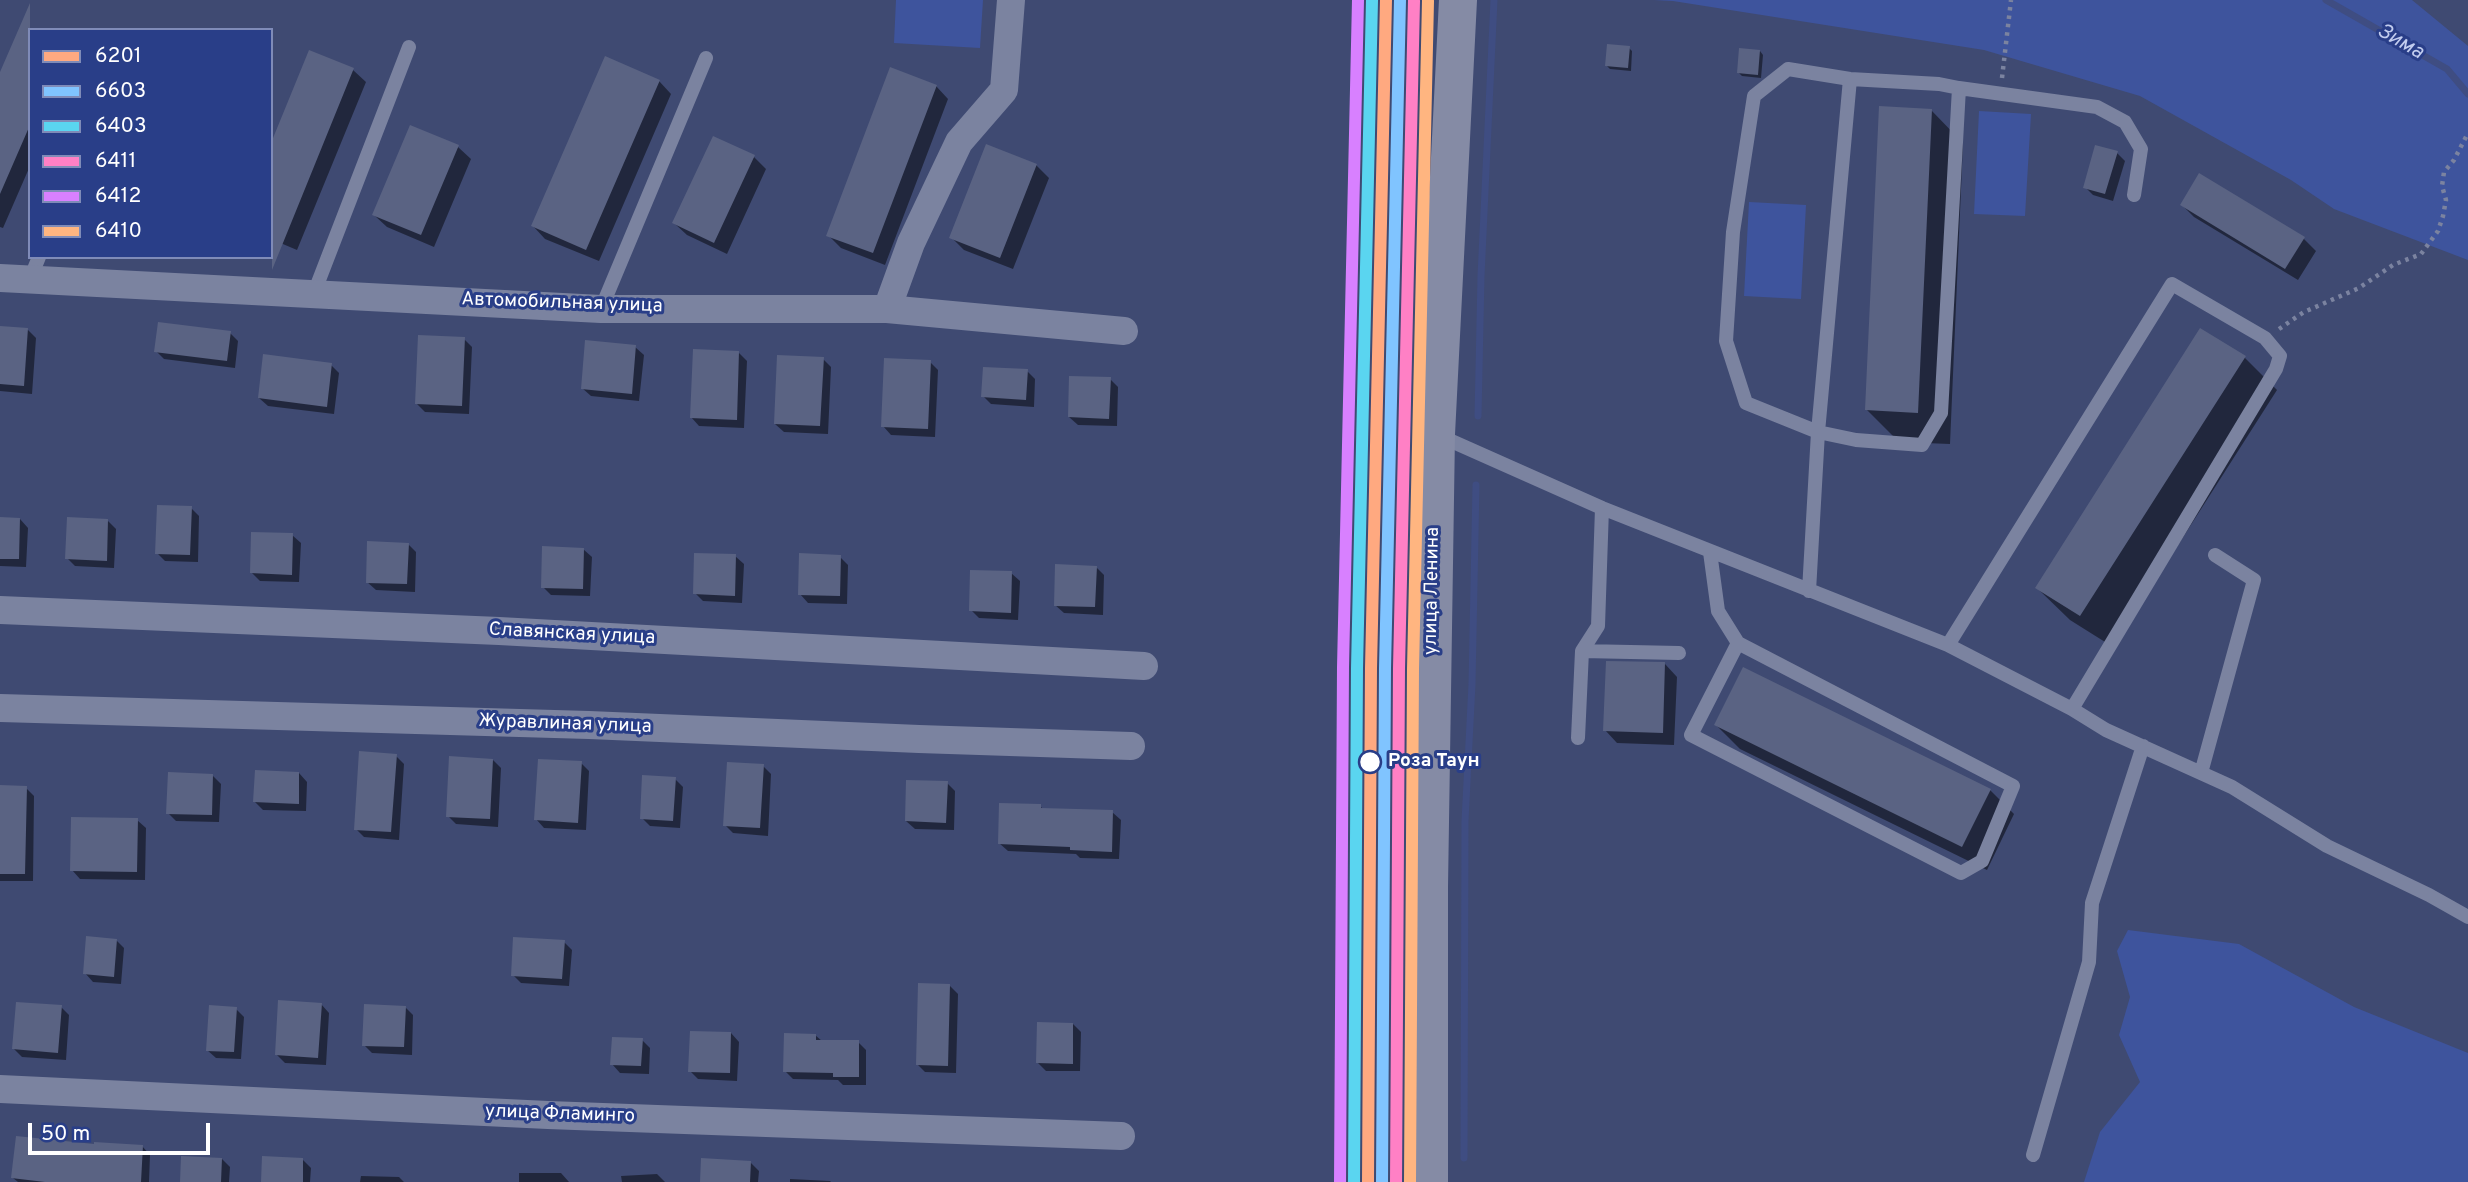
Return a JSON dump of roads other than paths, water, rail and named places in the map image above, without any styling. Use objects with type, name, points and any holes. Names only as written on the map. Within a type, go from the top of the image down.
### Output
[{"type":"main road","name":"улица Ленина","points":[[1429,1182],[1429,887],[1436,434],[1458,0]]},
{"type":"street","points":[[887,309],[911,243],[959,142],[1004,90],[1011,0]]},
{"type":"street","name":"Автомобильная улица","points":[[0,278],[35,268],[314,293],[601,309],[887,309],[1124,331]]},
{"type":"street","name":"Славянская улица","points":[[0,610],[485,631],[1144,666]]},
{"type":"street","name":"Журавлиная улица","points":[[0,708],[575,725],[1130,746]]},
{"type":"street","name":"улица Фламинго","points":[[0,1089],[548,1115],[1121,1136]]},
{"type":"lane","points":[[314,293],[409,47]]},
{"type":"lane","points":[[601,309],[706,58]]},
{"type":"lane","points":[[1959,88],[1941,414],[1922,445],[1856,440],[1818,432],[1746,403],[1726,341],[1733,232],[1754,96],[1788,69],[1850,79],[1939,84],[2097,107],[2125,122],[2141,149],[2134,195]]},
{"type":"lane","points":[[1809,591],[1818,432],[1850,79]]},
{"type":"lane","points":[[1948,645],[2172,284],[2265,338],[2280,356],[2276,369],[2072,709]]},
{"type":"lane","points":[[1436,434],[1602,508],[1948,645],[2072,709],[2106,730],[2232,787],[2327,846],[2429,895],[2468,917]]},
{"type":"lane","points":[[1578,738],[1582,651],[1598,626],[1602,508]]},
{"type":"lane","points":[[1710,552],[1718,611],[1738,642],[2013,786],[1982,862],[1961,873],[1691,735],[1738,642]]},
{"type":"lane","points":[[2201,773],[2254,580],[2215,555]]},
{"type":"lane","points":[[1582,651],[1679,653]]},
{"type":"lane","points":[[2033,1155],[2089,962],[2092,903],[2143,746]]},
{"type":"waterway","points":[[1478,416],[1481,276],[1494,0]]},
{"type":"waterway","name":"Зима","points":[[2326,0],[2447,69],[2468,94]]},
{"type":"waterway","points":[[1464,1158],[1465,821],[1472,684],[1476,485]]},
{"type":"place","name":"Роза Таун","points":[[1370,762]]}]
